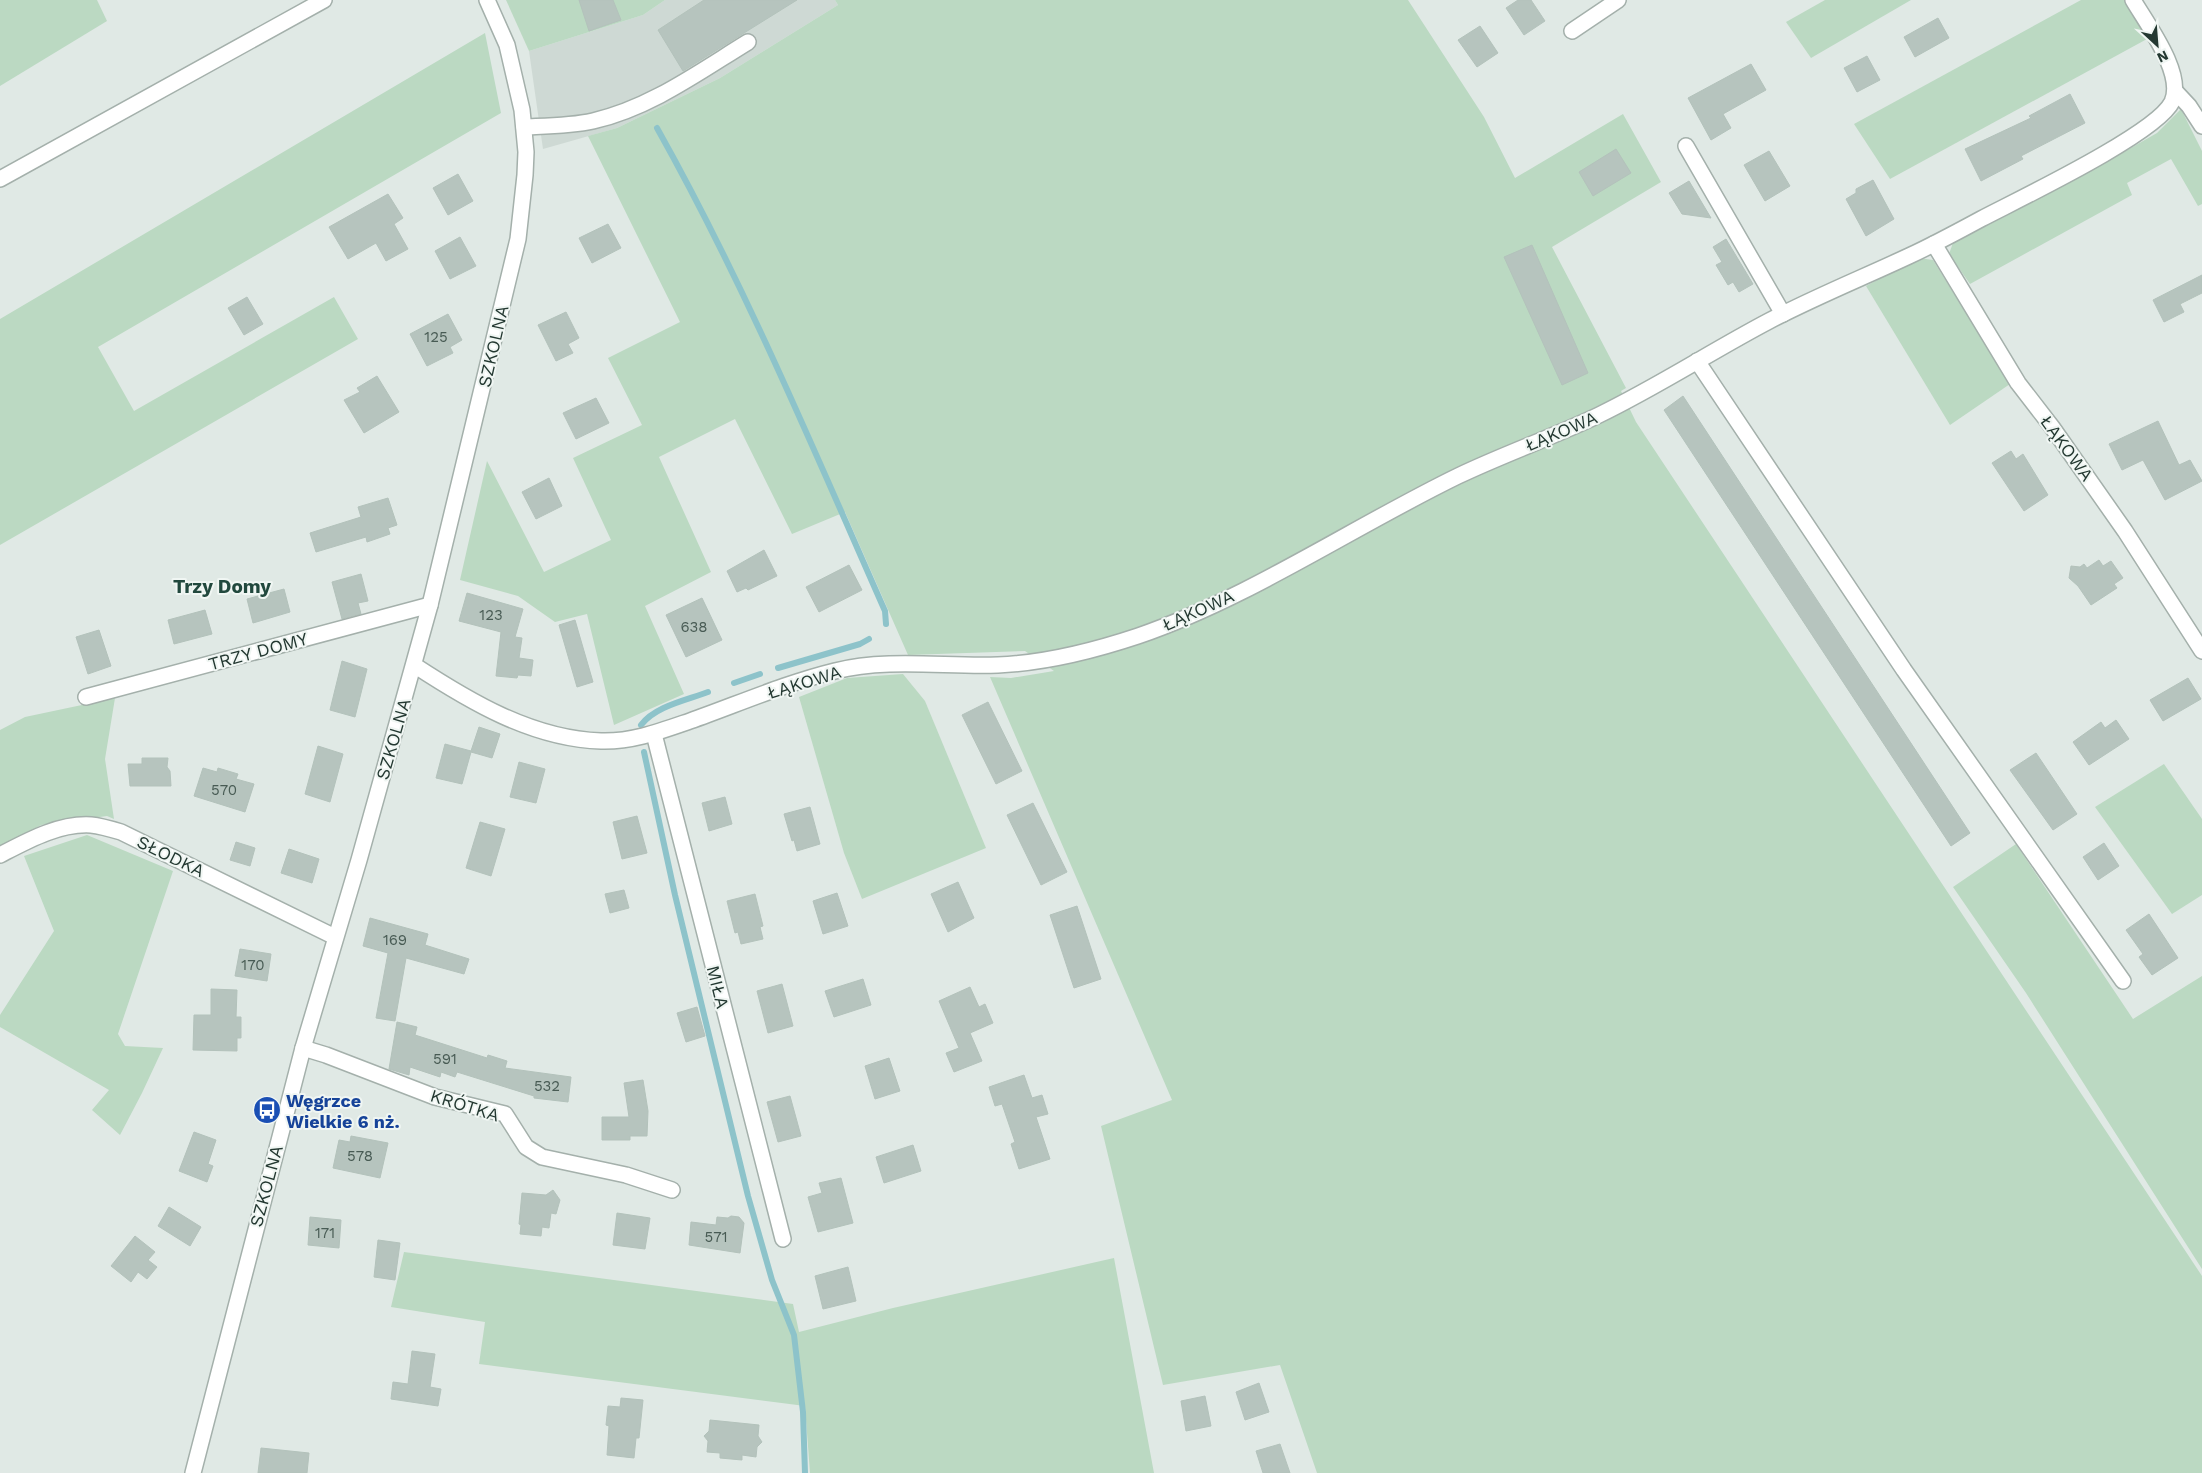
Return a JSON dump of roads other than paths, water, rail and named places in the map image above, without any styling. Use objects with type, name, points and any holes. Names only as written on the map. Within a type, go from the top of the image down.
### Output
[{"type":"street","points":[[0,180],[324,0]]},
{"type":"street","name":"SZKOLNA","points":[[193,1473],[303,1048],[430,605],[518,239],[525,176],[524,127],[513,62],[487,0]]},
{"type":"street","points":[[1572,31],[1618,0]]},
{"type":"street","points":[[2133,0],[2171,68],[2175,91],[2189,106],[2202,126]]},
{"type":"street","points":[[524,127],[592,121],[634,108],[659,96],[748,42]]},
{"type":"street","name":"ŁĄKOWA","points":[[414,665],[469,701],[494,714],[557,734],[602,741],[654,734],[832,672],[875,665],[997,665],[1026,663],[1056,658],[1134,637],[1172,623],[1224,600],[1467,472],[1601,414],[1783,314],[1934,244],[2129,139],[2150,125],[2168,107],[2175,91]]},
{"type":"street","points":[[1686,146],[1783,314]]},
{"type":"street","name":"ŁĄKOWA","points":[[1934,244],[2018,383],[2052,426],[2125,530],[2202,651]]},
{"type":"street","points":[[1697,361],[1904,670],[2123,981]]},
{"type":"street","name":"TRZY DOMY","points":[[86,697],[430,605]]},
{"type":"street","name":"MIŁA","points":[[654,734],[782,1240]]},
{"type":"street","name":"SŁODKA","points":[[0,856],[26,842],[62,828],[90,825],[121,832],[335,937]]},
{"type":"street","name":"KRÓTKA","points":[[303,1048],[435,1097],[505,1114],[526,1147],[542,1157],[626,1175],[672,1190]]},
{"type":"waterway","points":[[657,128],[719,246],[777,366],[885,611],[886,624]]},
{"type":"waterway","points":[[778,668],[860,644],[869,639]]},
{"type":"waterway","points":[[734,683],[760,674]]},
{"type":"waterway","points":[[641,725],[647,718],[663,708],[708,692]]},
{"type":"waterway","points":[[644,752],[675,895],[748,1196],[772,1280],[794,1335],[803,1412],[805,1473]]},
{"type":"place","name":"Węgrzce Wielkie 6 nż.","points":[[267,1110]]},
{"type":"district","name":"Trzy Domy","points":[[222,586]]}]
